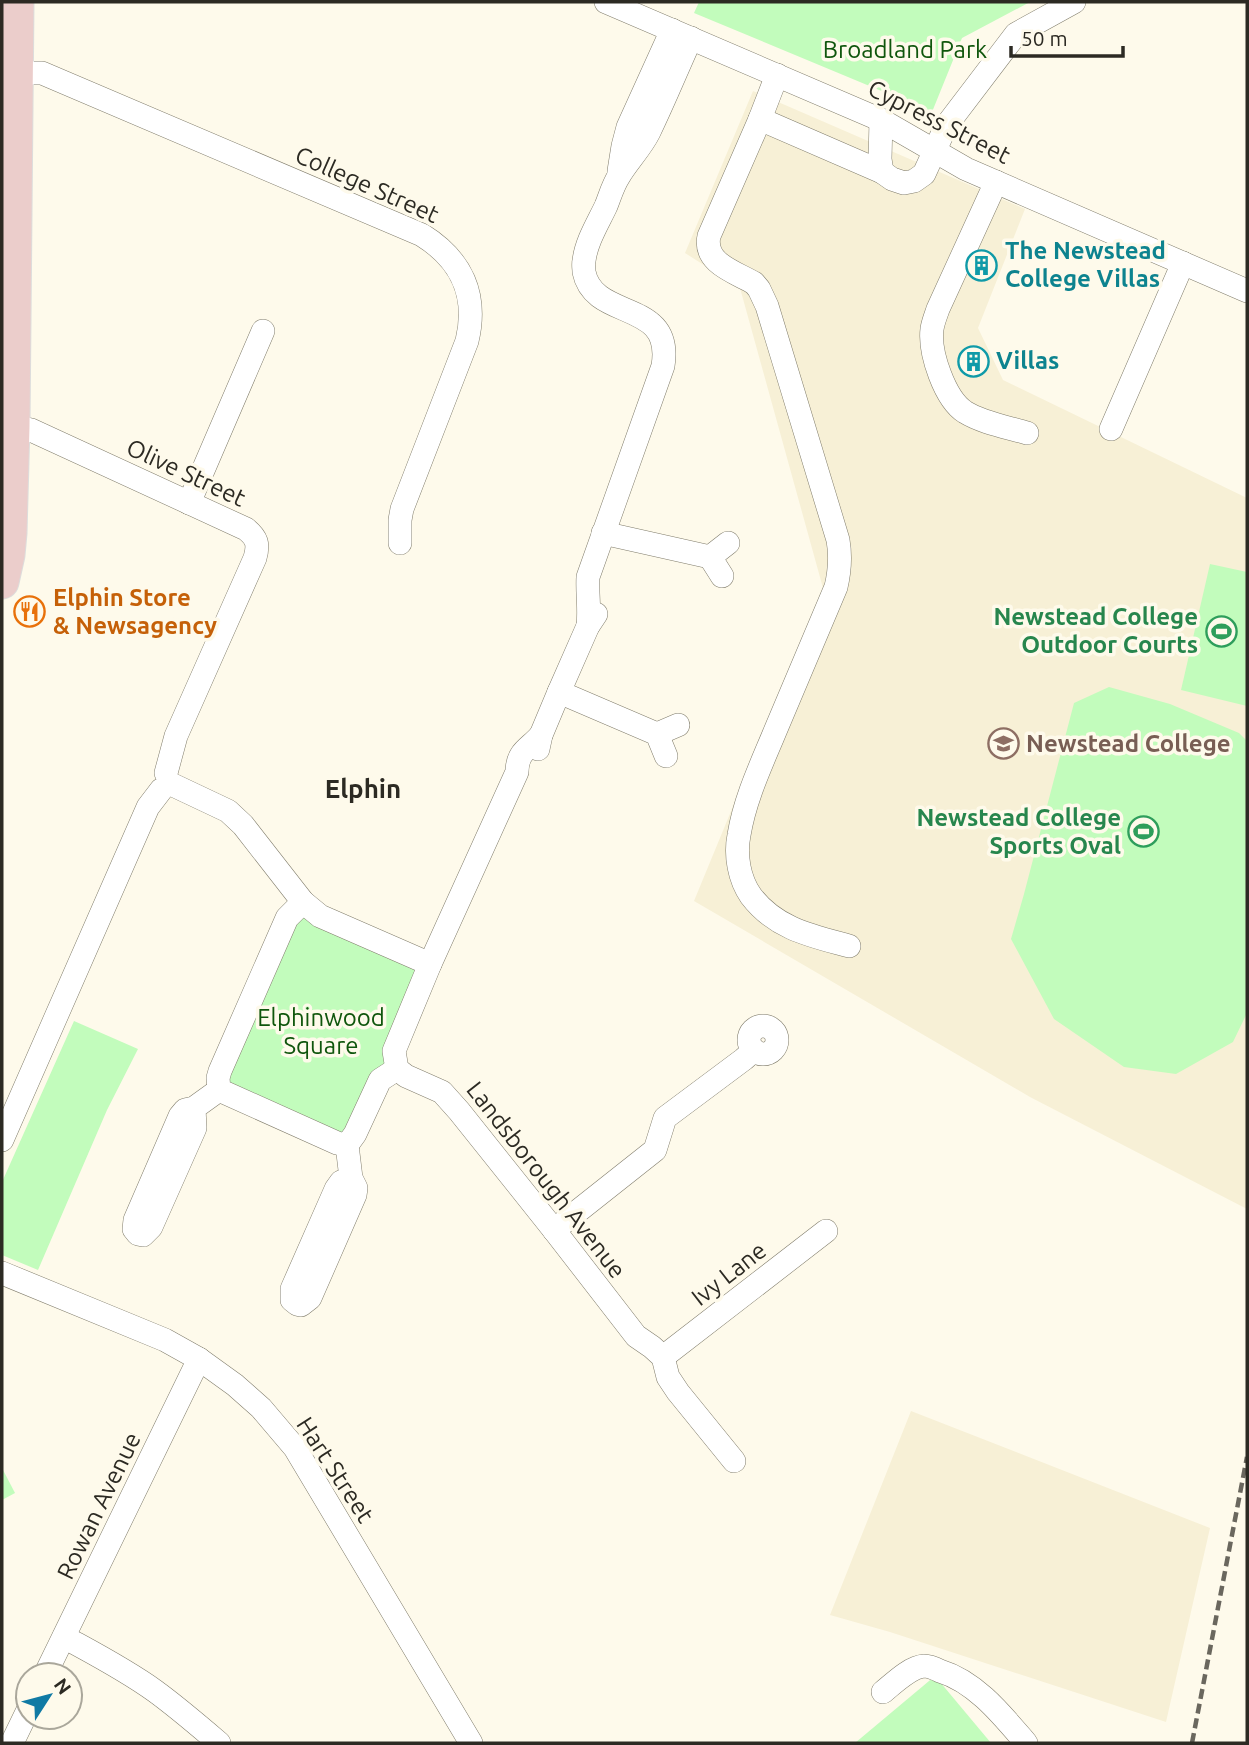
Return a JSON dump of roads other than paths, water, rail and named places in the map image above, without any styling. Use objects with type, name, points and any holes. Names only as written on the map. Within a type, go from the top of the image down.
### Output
[{"type":"highway","points":[[2,582],[10,533],[13,426],[9,222],[17,73],[17,2]]},
{"type":"street","name":"Cypress Street","points":[[606,2],[881,120],[966,169],[1247,291]]},
{"type":"street","points":[[760,120],[882,172],[892,179],[904,183],[914,181],[924,174],[946,126],[1016,34],[1074,2]]},
{"type":"street","points":[[351,1178],[341,1182],[336,1189],[292,1289],[292,1300],[297,1304],[301,1305],[310,1298],[355,1195],[356,1188],[351,1178],[347,1146],[380,1080],[397,1069],[394,1051],[430,964],[517,772],[517,761],[522,752],[541,735],[588,626],[588,577],[663,366],[665,352],[663,340],[647,319],[594,292],[584,272],[584,261],[619,176],[628,127],[681,34]]},
{"type":"street","name":"College Street","points":[[17,73],[42,73],[422,235],[436,244],[456,265],[471,303],[470,328],[402,509],[400,543]]},
{"type":"street","points":[[778,75],[707,245],[715,262],[754,283],[767,306],[838,540],[840,571],[836,587],[755,778],[739,835],[737,856],[740,873],[751,895],[774,919],[802,933],[849,946]]},
{"type":"street","points":[[881,120],[882,172]]},
{"type":"street","points":[[996,182],[938,309],[932,331],[932,345],[945,386],[962,410],[976,418],[1027,433]]},
{"type":"street","points":[[1111,429],[1183,263]]},
{"type":"street","points":[[189,503],[263,331]]},
{"type":"street","name":"Olive Street","points":[[2,1140],[148,807],[167,783],[176,736],[258,548],[254,535],[246,529],[31,430],[13,426]]},
{"type":"street","points":[[603,533],[720,558]]},
{"type":"street","points":[[559,692],[667,729],[666,756]]},
{"type":"street","points":[[167,783],[228,811],[243,825],[303,902],[320,916],[430,964]]},
{"type":"street","points":[[219,1090],[220,1072],[287,919],[303,902]]},
{"type":"street","points":[[554,1230],[655,1150],[666,1118],[754,1049]]},
{"type":"street","name":"Landsborough Avenue","points":[[397,1069],[406,1076],[442,1092],[636,1336],[663,1357],[668,1377],[678,1392],[734,1461]]},
{"type":"street","points":[[194,1108],[195,1128],[151,1227],[143,1235],[138,1234],[134,1229],[135,1220],[174,1128],[185,1110],[194,1108],[219,1090]]},
{"type":"street","points":[[219,1090],[347,1146]]},
{"type":"street","name":"Ivy Lane","points":[[663,1357],[826,1231]]},
{"type":"street","name":"Hart Street","points":[[2,1273],[165,1340],[199,1359],[261,1408],[295,1448],[471,1743]]},
{"type":"street","name":"Rowan Avenue","points":[[53,1661],[199,1359]]},
{"type":"street","points":[[64,1637],[153,1690],[219,1743]]},
{"type":"street","points":[[883,1692],[905,1674],[925,1666],[955,1675],[1001,1714],[1026,1743]]},
{"type":"railway","points":[[1192,1743],[1247,1457]]},
{"type":"place","name":"The Newstead College Villas","points":[[982,265]]},
{"type":"place","name":"Villas","points":[[973,361]]},
{"type":"place","name":"Elphin Store & Newsagency","points":[[30,612]]},
{"type":"place","name":"Newstead College Outdoor Courts","points":[[1221,631]]},
{"type":"place","name":"Newstead College","points":[[1003,744]]},
{"type":"place","name":"Newstead College Sports Oval","points":[[1144,832]]},
{"type":"district","name":"Elphin","points":[[363,789]]},
{"type":"park label","name":"Broadland Park","points":[[905,50]]},
{"type":"park label","name":"Elphinwood Square","points":[[321,1032]]}]
